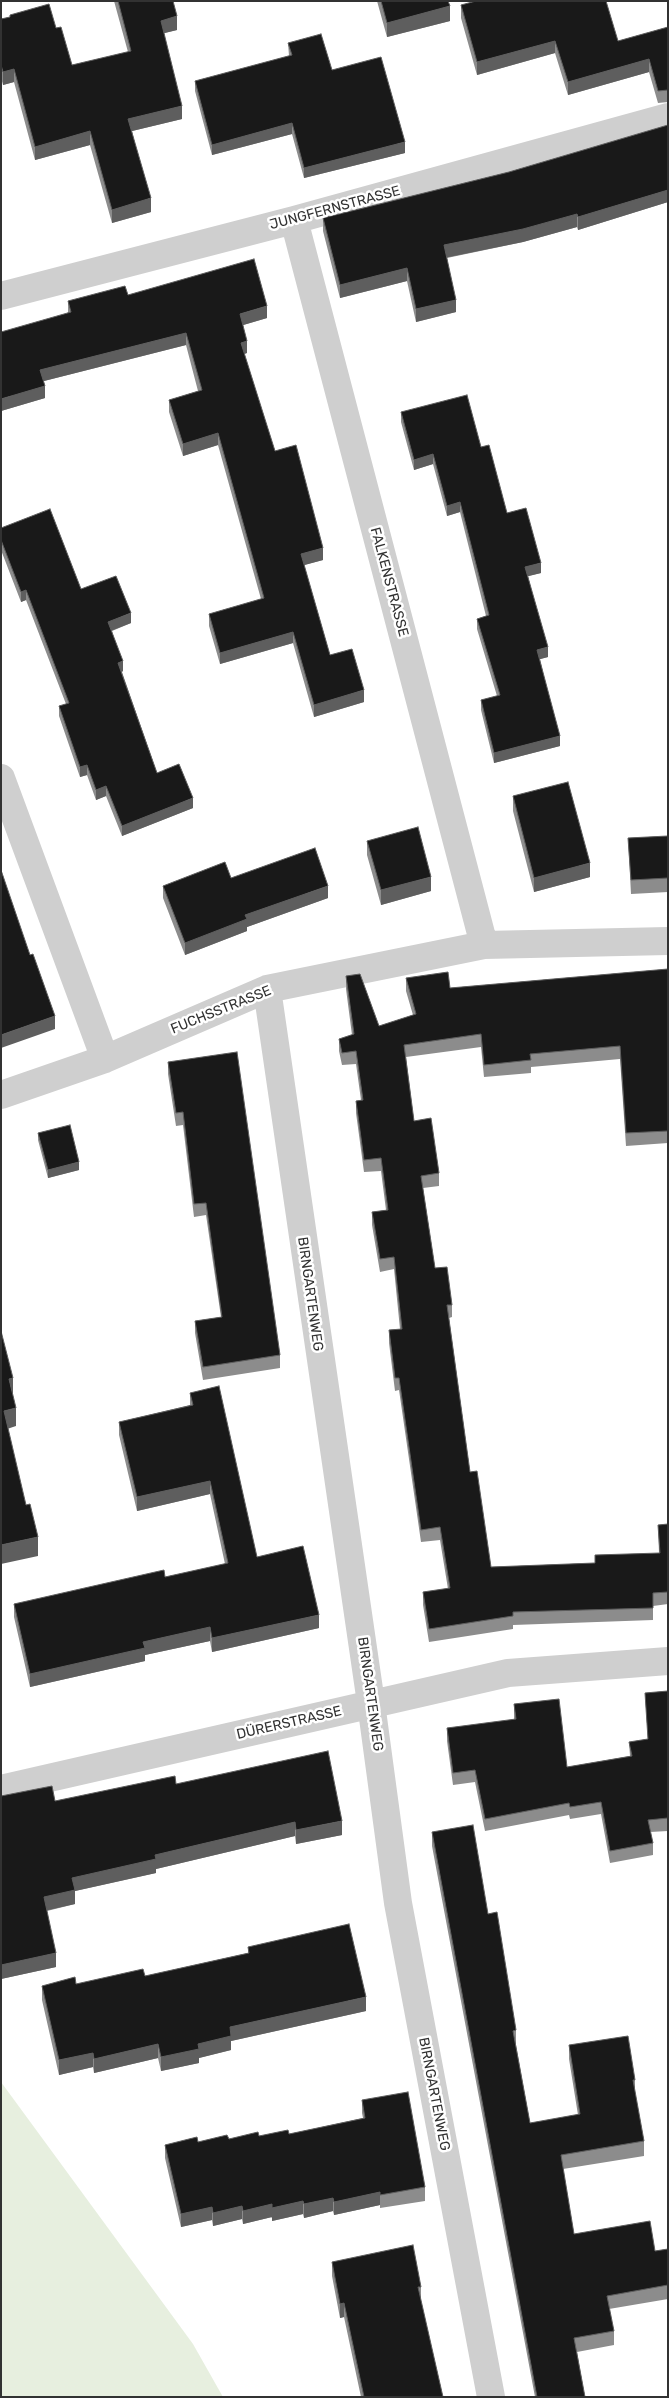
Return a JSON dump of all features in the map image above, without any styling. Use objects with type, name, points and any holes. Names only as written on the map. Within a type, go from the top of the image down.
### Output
[{"type":"street","name":"JUNGFERNSTRASSE","points":[[1,296],[294,220],[668,117]]},
{"type":"street","name":"FALKENSTRASSE","points":[[294,220],[484,945]]},
{"type":"street","points":[[1,778],[105,1058]]},
{"type":"street","name":"FUCHSSTRASSE","points":[[1,1095],[105,1058],[267,989],[484,945],[668,941]]},
{"type":"street","name":"BIRNGARTENWEG","points":[[267,989],[372,1703],[398,1903],[491,2397]]},
{"type":"street","name":"DÜRERSTRASSE","points":[[1,1789],[508,1673],[668,1661]]},
{"type":"green space","points":[[1,2082],[193,2344],[223,2397],[1,2397]]},
{"type":"building","points":[[118,1],[173,1],[177,16],[161,21],[182,106],[128,119],[151,198],[112,210],[90,131],[35,147],[14,69],[3,72],[1,65],[1,19],[49,4],[56,28],[61,27],[72,65],[131,51]]},
{"type":"building","points":[[381,1],[448,1],[450,6],[387,23]]},
{"type":"building","points":[[476,1],[606,1],[618,41],[668,27],[668,90],[658,91],[649,59],[568,82],[555,41],[477,62],[461,5]]},
{"type":"building","points":[[321,34],[332,70],[381,57],[405,142],[304,168],[292,123],[212,145],[195,81],[292,55],[288,43]]},
{"type":"building","points":[[668,125],[668,190],[578,217],[577,214],[523,229],[444,245],[456,300],[416,309],[407,268],[340,285],[323,218],[509,172]]},
{"type":"building","points":[[254,259],[267,306],[240,314],[247,341],[241,343],[275,451],[296,445],[323,548],[301,554],[330,655],[352,649],[364,690],[314,705],[293,632],[220,653],[209,614],[264,598],[218,433],[183,444],[169,400],[202,390],[186,333],[40,370],[45,386],[1,399],[1,332],[71,312],[68,301],[125,286],[128,295]]},
{"type":"building","points":[[467,395],[481,447],[489,445],[507,513],[526,508],[541,563],[525,567],[548,647],[537,650],[560,736],[494,753],[481,700],[500,695],[477,619],[489,615],[460,502],[447,506],[433,454],[414,460],[401,412]]},
{"type":"building","points":[[50,509],[81,589],[116,576],[131,613],[108,622],[123,661],[118,663],[157,773],[179,764],[193,798],[122,826],[106,786],[96,790],[87,765],[80,767],[59,706],[69,703],[26,590],[21,592],[1,540],[1,528]]},
{"type":"building","points":[[568,782],[590,863],[534,878],[513,796]]},
{"type":"building","points":[[418,827],[431,877],[381,890],[367,841]]},
{"type":"building","points":[[668,836],[668,878],[631,880],[628,838]]},
{"type":"building","points":[[315,848],[328,886],[245,915],[247,919],[185,943],[163,886],[225,862],[231,878]]},
{"type":"building","points":[[1,870],[30,955],[33,954],[55,1016],[1,1035]]},
{"type":"building","points":[[668,969],[668,1131],[626,1133],[620,1046],[530,1054],[531,1060],[484,1065],[481,1034],[404,1045],[414,1121],[431,1118],[439,1173],[421,1176],[435,1268],[447,1267],[452,1305],[447,1305],[470,1472],[477,1471],[491,1567],[595,1563],[595,1555],[660,1553],[658,1525],[668,1524],[668,1592],[653,1593],[653,1608],[513,1612],[513,1616],[429,1629],[423,1592],[450,1588],[440,1527],[421,1530],[399,1378],[395,1378],[389,1330],[402,1329],[394,1257],[380,1259],[372,1212],[388,1210],[381,1158],[364,1160],[356,1101],[363,1100],[356,1051],[342,1053],[339,1039],[354,1034],[346,976],[360,974],[379,1026],[416,1014],[406,978],[448,972],[450,988]]},
{"type":"building","points":[[237,1052],[280,1355],[203,1367],[195,1321],[222,1317],[206,1203],[194,1204],[183,1112],[176,1113],[168,1062]]},
{"type":"building","points":[[70,1125],[79,1162],[48,1170],[38,1133]]},
{"type":"building","points":[[1,1331],[13,1378],[9,1379],[16,1408],[4,1411],[26,1505],[30,1504],[38,1537],[1,1545]]},
{"type":"building","points":[[219,1386],[257,1557],[303,1546],[319,1615],[212,1638],[210,1627],[143,1642],[145,1648],[30,1674],[14,1604],[164,1570],[165,1577],[228,1563],[210,1481],[137,1497],[119,1422],[193,1405],[190,1393]]},
{"type":"building","points":[[668,1691],[668,1818],[648,1820],[653,1843],[610,1851],[601,1802],[570,1807],[569,1803],[485,1819],[475,1770],[453,1773],[447,1728],[516,1719],[514,1704],[559,1699],[567,1767],[632,1756],[629,1742],[648,1739],[645,1693]]},
{"type":"building","points":[[328,1751],[342,1821],[296,1830],[295,1822],[155,1855],[156,1859],[72,1878],[75,1890],[44,1897],[56,1953],[1,1965],[1,1796],[52,1786],[55,1801],[175,1776],[176,1784]]},
{"type":"building","points":[[473,1825],[488,1914],[497,1912],[516,2030],[513,2031],[530,2123],[580,2114],[569,2045],[628,2036],[635,2080],[633,2080],[644,2141],[561,2155],[574,2234],[650,2221],[655,2251],[668,2249],[668,2285],[607,2296],[614,2331],[574,2338],[585,2397],[537,2397],[432,1832]]},
{"type":"building","points":[[349,1924],[366,1997],[230,2027],[231,2036],[198,2044],[199,2049],[161,2057],[158,2044],[94,2059],[93,2053],[59,2060],[42,1986],[75,1977],[76,1984],[143,1969],[145,1976],[249,1953],[248,1947]]},
{"type":"building","points":[[408,2092],[425,2187],[380,2195],[380,2192],[334,2202],[333,2198],[304,2204],[303,2201],[272,2208],[272,2204],[243,2211],[242,2206],[213,2213],[212,2207],[181,2214],[165,2145],[197,2137],[198,2142],[227,2135],[229,2139],[258,2132],[259,2136],[288,2130],[289,2134],[365,2118],[362,2100]]},
{"type":"building","points":[[413,2245],[421,2287],[418,2287],[443,2397],[364,2397],[344,2303],[340,2304],[332,2262]]}]
